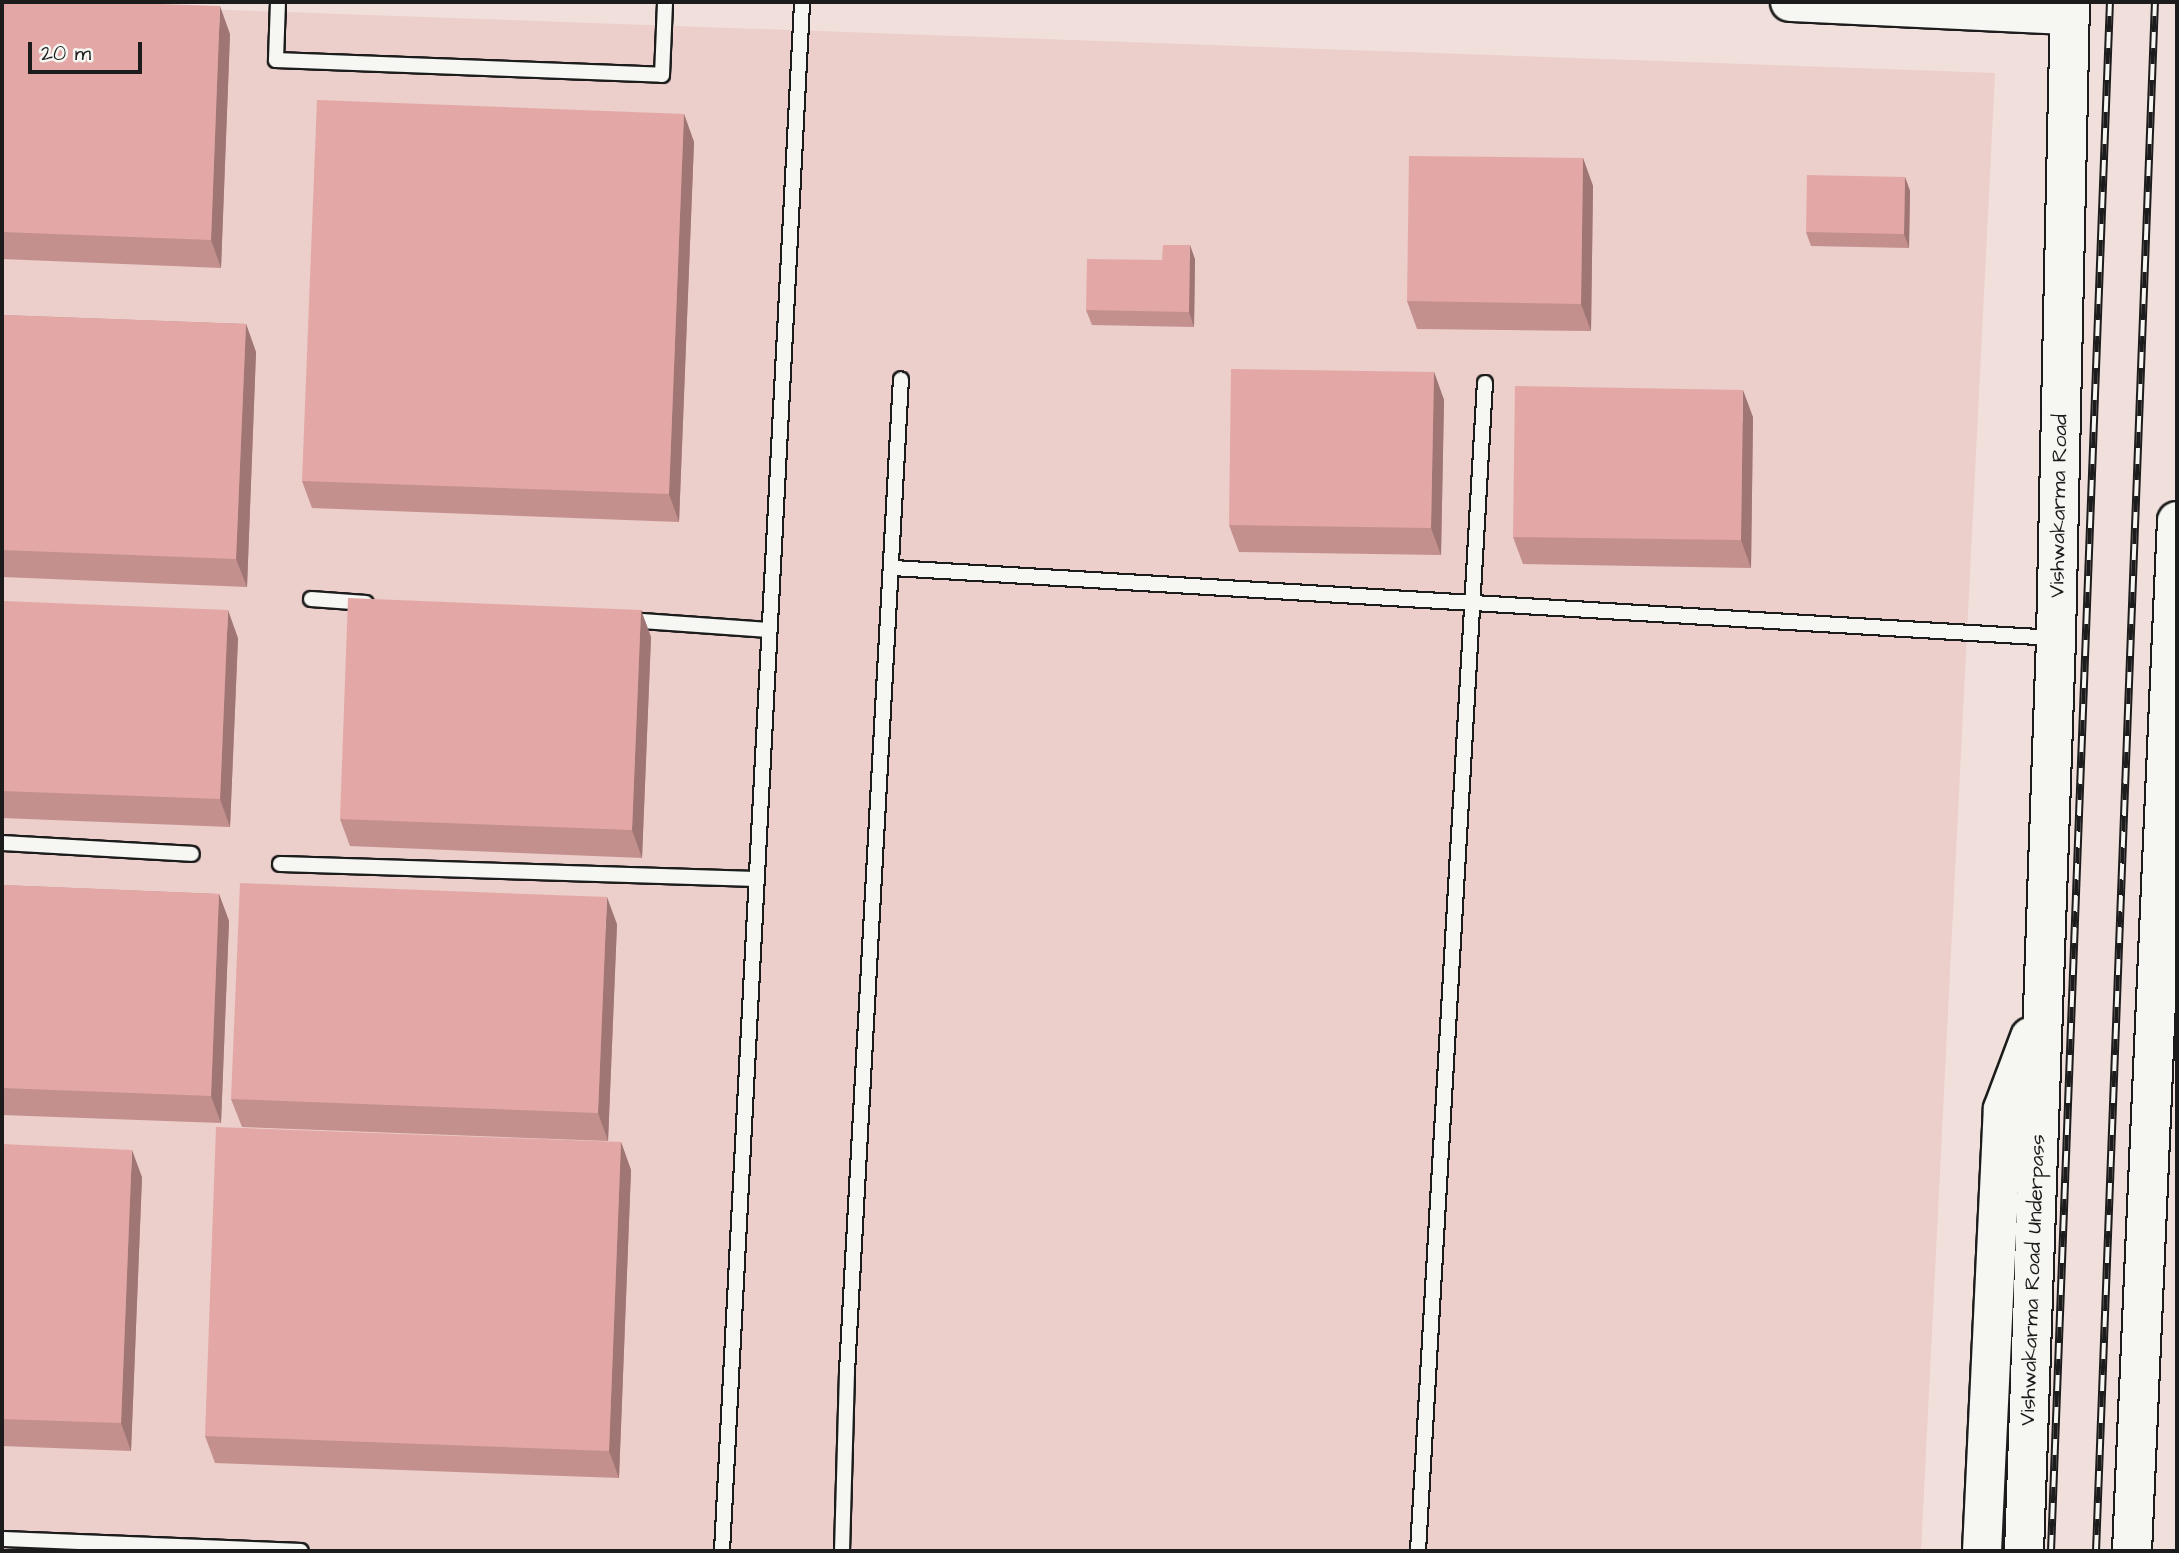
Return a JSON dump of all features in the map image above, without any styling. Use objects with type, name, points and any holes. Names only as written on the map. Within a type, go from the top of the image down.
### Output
[{"type":"main road","points":[[1790,2],[2069,8]]},
{"type":"main road","name":"Vishwakarma Road","points":[[2041,1009],[2056,638],[2069,8]]},
{"type":"main road","points":[[2132,1551],[2177,521]]},
{"type":"main road","points":[[1982,1551],[2003,1109],[2041,1009]]},
{"type":"main road","name":"Vishwakarma Road Underpass","points":[[2024,1551],[2041,1009]]},
{"type":"main road","points":[[2156,1011],[2177,1066]]},
{"type":"lane","points":[[278,2],[276,60],[662,75],[665,2]]},
{"type":"lane","points":[[722,1551],[802,2]]},
{"type":"lane","points":[[842,1551],[848,1358],[893,568],[901,379]]},
{"type":"lane","points":[[1418,1551],[1469,606],[1485,383]]},
{"type":"lane","points":[[893,568],[1469,606],[2056,638]]},
{"type":"lane","points":[[311,599],[379,604]]},
{"type":"lane","points":[[612,619],[769,630]]},
{"type":"lane","points":[[2,843],[192,854]]},
{"type":"lane","points":[[280,864],[757,879]]},
{"type":"lane","points":[[2,1539],[301,1551]]},
{"type":"shaded area","points":[[2,2],[1995,73],[1921,1551],[2,1551]]},
{"type":"building","points":[[2,2],[220,6],[211,240],[2,232]]},
{"type":"building","points":[[317,100],[684,114],[669,494],[302,481]]},
{"type":"building","points":[[1409,156],[1583,158],[1581,304],[1407,301]]},
{"type":"building","points":[[1807,175],[1905,177],[1904,234],[1806,232]]},
{"type":"building","points":[[1163,245],[1190,245],[1189,312],[1086,310],[1087,259],[1162,260]]},
{"type":"building","points":[[2,315],[246,324],[236,559],[2,550]]},
{"type":"building","points":[[1231,369],[1434,372],[1431,528],[1229,525]]},
{"type":"building","points":[[1515,386],[1743,390],[1741,540],[1513,537]]},
{"type":"building","points":[[348,598],[641,610],[632,830],[340,819]]},
{"type":"building","points":[[2,601],[228,610],[220,799],[2,791]]},
{"type":"building","points":[[240,883],[607,897],[598,1113],[231,1099]]},
{"type":"building","points":[[2,885],[219,894],[211,1096],[2,1088]]},
{"type":"building","points":[[216,1127],[621,1142],[609,1451],[205,1436]]},
{"type":"building","points":[[2,1144],[132,1150],[121,1423],[2,1419]]},
{"type":"railway","points":[[2051,1551],[2110,2]]},
{"type":"railway","points":[[2096,1551],[2155,2]]}]
